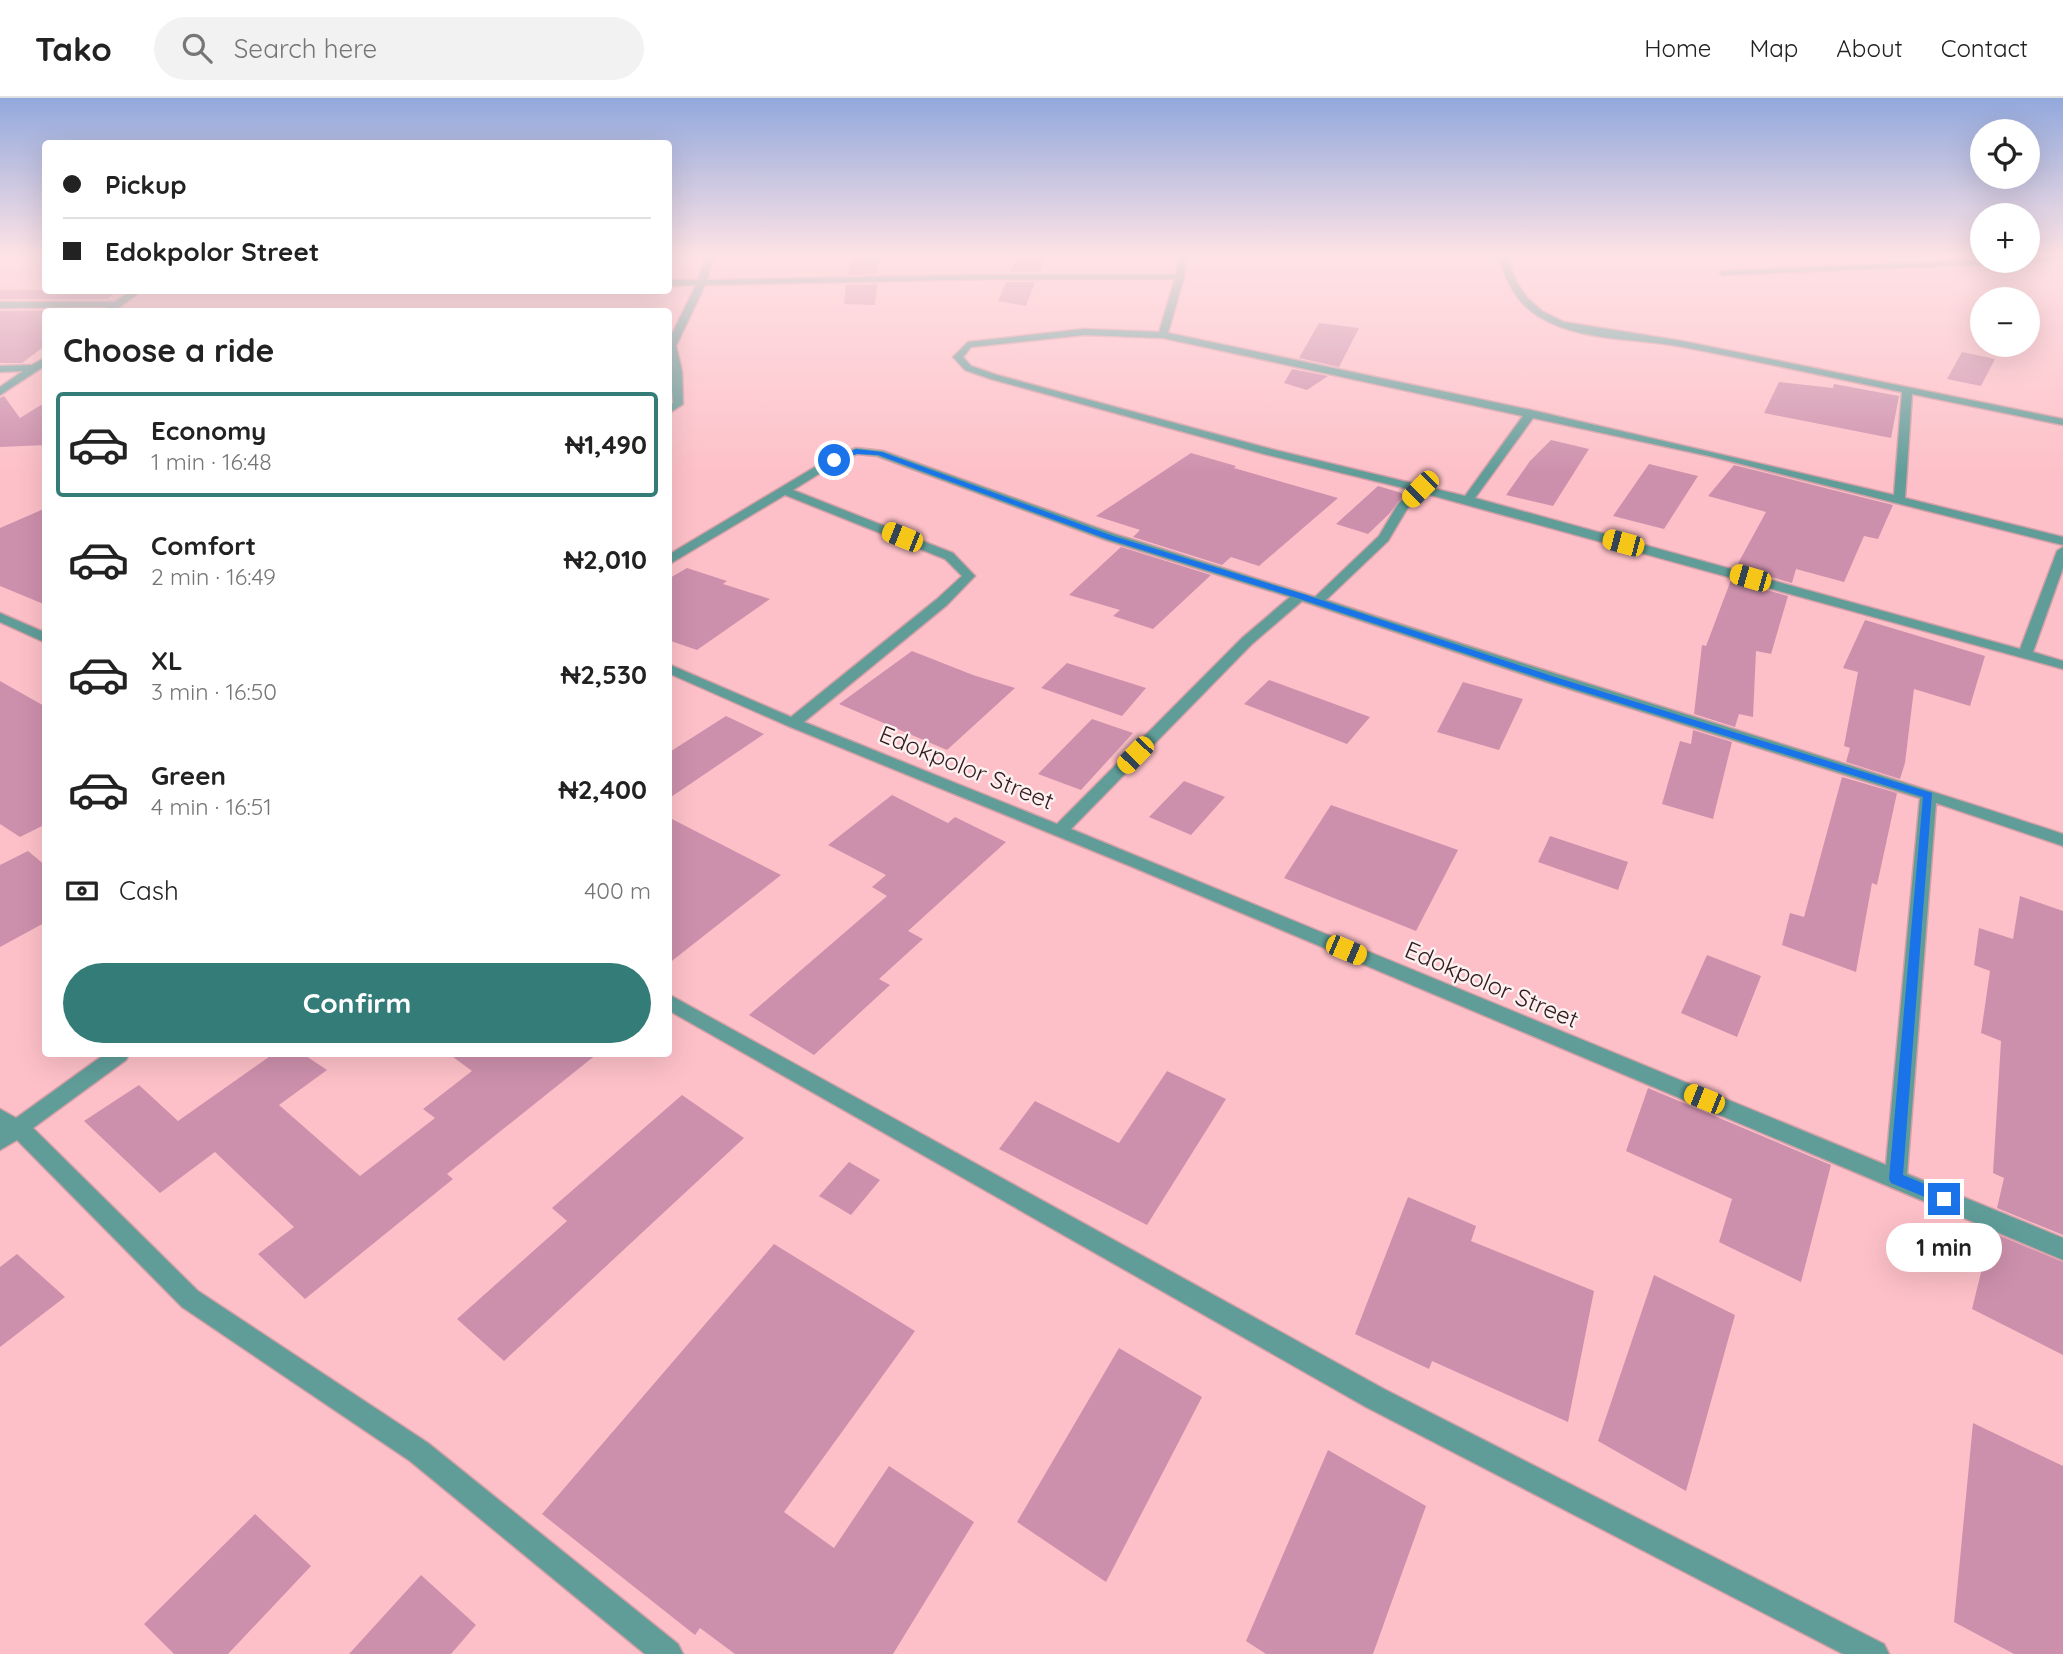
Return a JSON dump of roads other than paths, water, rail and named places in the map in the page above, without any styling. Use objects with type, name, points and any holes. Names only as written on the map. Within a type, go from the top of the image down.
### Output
[{"type":"street","points":[[1163,335],[1165,328]]},
{"type":"street","points":[[1582,328],[1670,342],[2063,422]]},
{"type":"street","points":[[2063,541],[1531,413],[1163,335],[1084,332],[968,345],[958,357],[968,368],[995,377],[1268,452],[1468,500],[2063,665]]},
{"type":"street","points":[[672,353],[677,371],[678,404],[672,408]]},
{"type":"street","points":[[0,369],[40,368]]},
{"type":"street","points":[[0,392],[40,368]]},
{"type":"street","points":[[1899,500],[1906,390]]},
{"type":"street","points":[[1468,500],[1531,413]]},
{"type":"street","points":[[672,559],[834,460],[856,452],[879,453],[1110,537],[2063,840]]},
{"type":"street","points":[[1317,602],[1384,538],[1402,507],[1420,489]]},
{"type":"street","points":[[784,490],[949,556],[969,576],[793,723]]},
{"type":"street","points":[[2025,655],[2063,551]]},
{"type":"street","points":[[1060,831],[1247,641],[1300,596]]},
{"type":"street","points":[[0,617],[7,627],[42,638]]},
{"type":"street","name":"Edokpolor Street","points":[[672,672],[2063,1249]]},
{"type":"street","points":[[1896,1179],[1928,795]]},
{"type":"street","points":[[672,1003],[1375,1398],[1874,1654]]},
{"type":"street","points":[[114,1057],[6,1129],[190,1299],[419,1452],[668,1654]]}]
